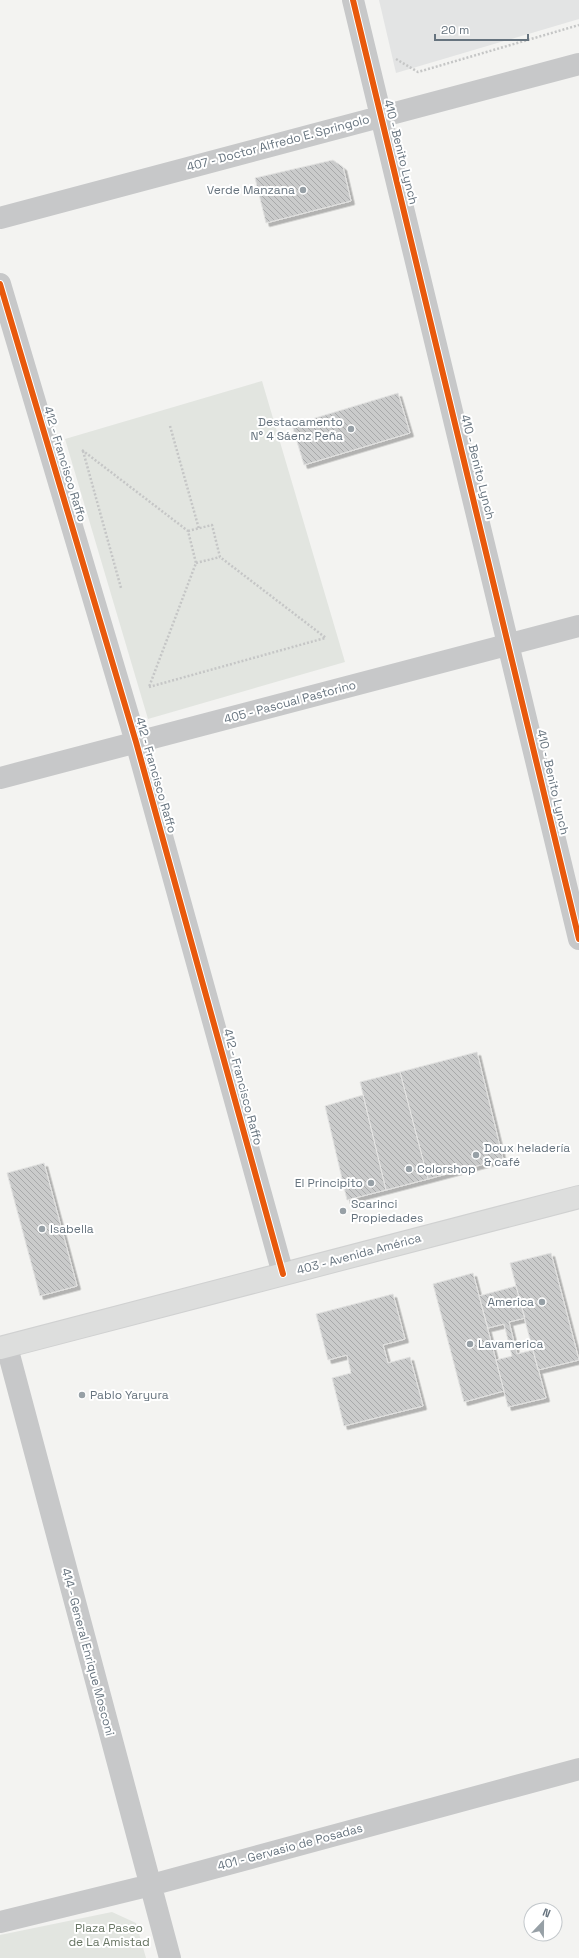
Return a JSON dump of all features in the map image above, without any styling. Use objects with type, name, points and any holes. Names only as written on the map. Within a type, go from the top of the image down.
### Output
[{"type":"main road","name":"403 - Avenida América","points":[[3,1348],[579,1197]]},
{"type":"street","name":"410 - Benito Lynch","points":[[353,0],[579,939]]},
{"type":"street","name":"407 - Doctor Alfredo E. Springolo","points":[[0,218],[579,64]]},
{"type":"street","name":"412 - Francisco Raffo","points":[[0,284],[136,742],[283,1274]]},
{"type":"street","name":"405 - Pascual Pastorino","points":[[0,778],[579,626]]},
{"type":"street","name":"414 - General Enrique Mosconi","points":[[3,1348],[170,1958]]},
{"type":"street","name":"401 - Gervasio de Posadas","points":[[0,1922],[150,1885],[579,1769]]},
{"type":"path","points":[[391,56],[418,72],[579,25]]},
{"type":"path","points":[[170,426],[199,529]]},
{"type":"path","points":[[116,569],[82,450],[188,531],[196,564],[149,687],[326,638],[220,557],[212,525],[188,531]]},
{"type":"path","points":[[196,564],[220,557]]},
{"type":"shaded area","points":[[379,0],[579,0],[579,19],[396,73]]},
{"type":"green space","points":[[262,381],[345,662],[148,719],[65,439]]},
{"type":"green space","name":"Plaza Paseo de La Amistad","points":[[112,1912],[136,1923],[146,1958],[0,1958],[0,1935]]},
{"type":"building","name":"Verde Manzana","points":[[333,160],[343,167],[351,201],[266,223],[255,178]]},
{"type":"building","name":"Destacamento N° 4 Sáenz Peña","points":[[398,393],[410,433],[304,465],[292,425]]},
{"type":"building","points":[[477,1052],[503,1159],[428,1179],[400,1072]]},
{"type":"building","points":[[400,1072],[428,1179],[386,1190],[360,1082]]},
{"type":"building","points":[[363,1095],[386,1190],[347,1200],[325,1106]]},
{"type":"building","name":"Isabella","points":[[44,1163],[77,1286],[40,1296],[7,1173]]},
{"type":"building","name":"America","points":[[551,1253],[579,1360],[538,1370],[510,1263]]},
{"type":"building","name":"Lavamerica","points":[[473,1273],[504,1391],[464,1402],[433,1284]]},
{"type":"building","points":[[516,1286],[525,1318],[509,1322],[517,1354],[533,1350],[546,1398],[508,1407],[496,1360],[512,1356],[504,1324],[488,1328],[479,1296]]},
{"type":"building","points":[[393,1294],[405,1339],[383,1345],[388,1363],[410,1357],[423,1406],[344,1426],[332,1378],[351,1373],[347,1355],[328,1360],[316,1314]]},
{"type":"cycle path","points":[[353,0],[579,939]]},
{"type":"cycle path","points":[[0,284],[136,742],[283,1274]]},
{"type":"place","name":"Verde Manzana","points":[[303,190]]},
{"type":"place","name":"Destacamento N° 4 Sáenz Peña","points":[[351,429]]},
{"type":"place","name":"Doux heladería & café","points":[[476,1155]]},
{"type":"place","name":"Colorshop","points":[[409,1169]]},
{"type":"place","name":"El Principito","points":[[371,1183]]},
{"type":"place","name":"Scarinci Propiedades","points":[[343,1211]]},
{"type":"place","name":"Isabella","points":[[42,1229]]},
{"type":"place","name":"America","points":[[542,1302]]},
{"type":"place","name":"Lavamerica","points":[[470,1344]]},
{"type":"place","name":"Pablo Yaryura","points":[[82,1395]]}]
